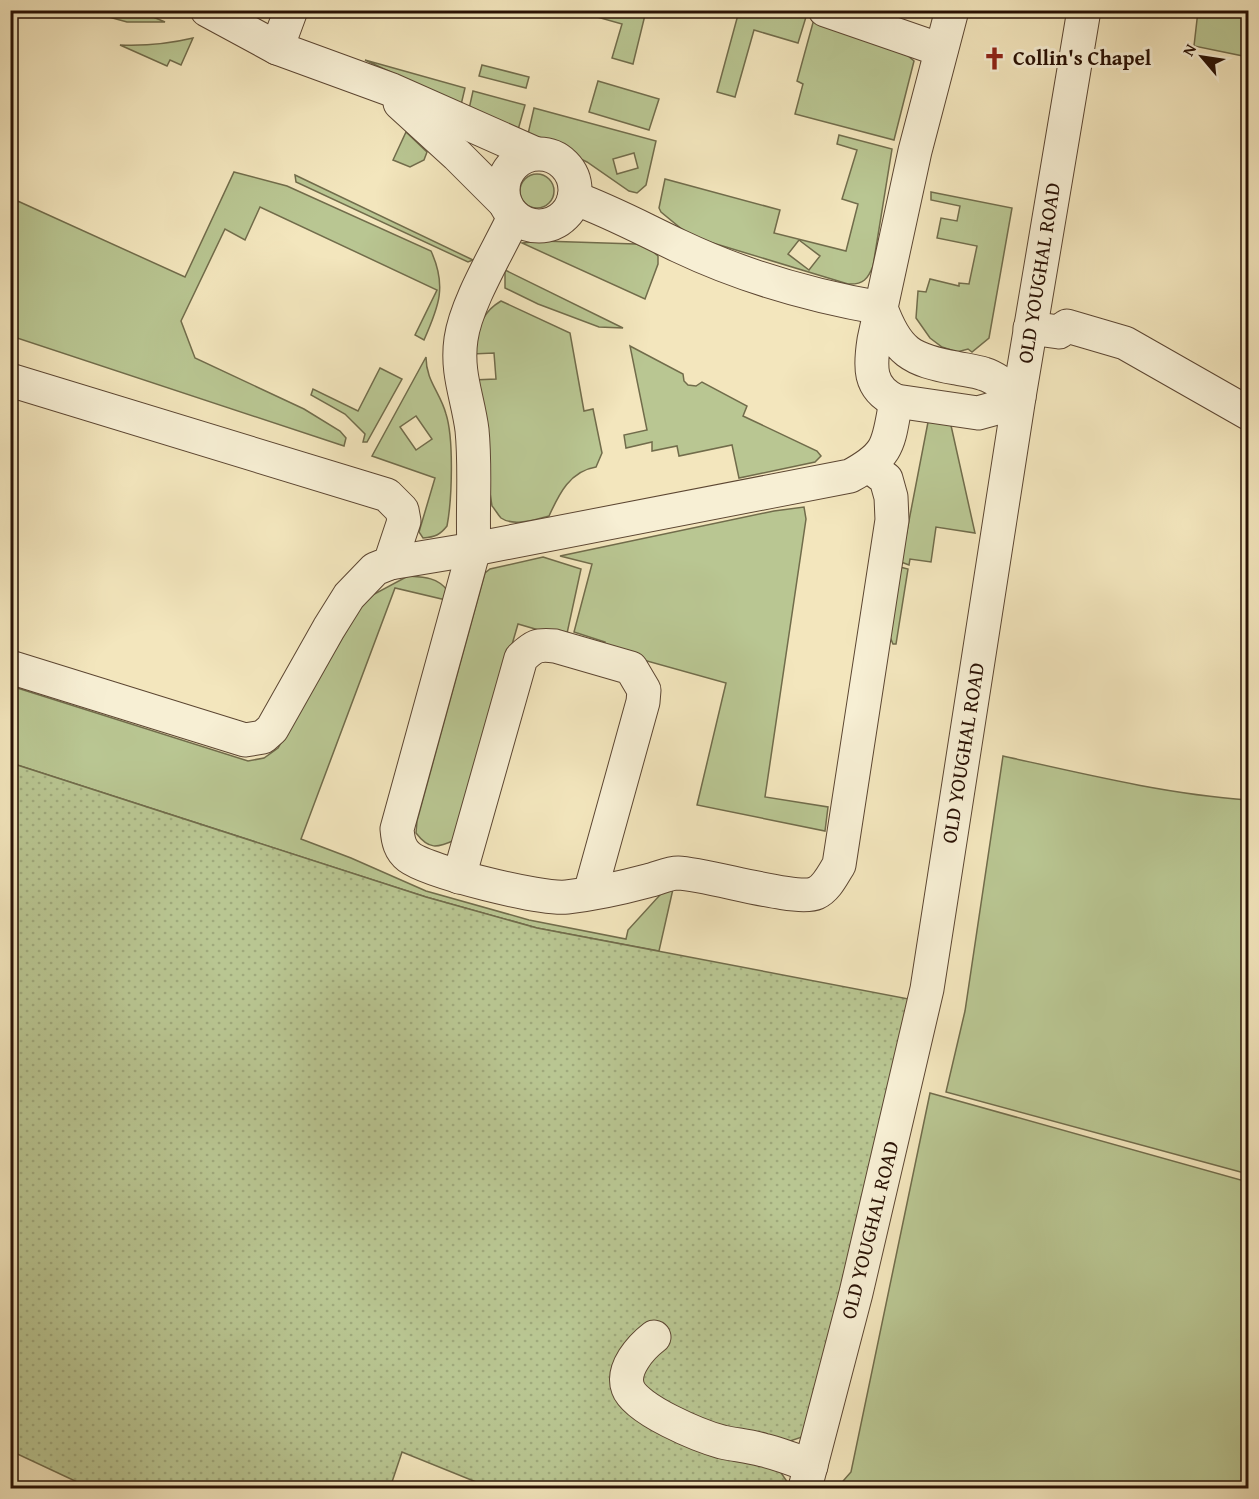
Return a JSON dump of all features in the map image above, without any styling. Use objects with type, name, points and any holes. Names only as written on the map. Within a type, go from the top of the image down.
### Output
[{"type":"street","points":[[207,10],[277,48],[392,90],[534,153]]},
{"type":"street","points":[[277,48],[291,10]]},
{"type":"street","points":[[825,10],[941,50]]},
{"type":"street","points":[[905,350],[927,363],[984,374],[1002,383],[1019,397],[1000,407],[978,413],[905,402],[884,396],[873,379],[871,361],[881,308],[915,151],[952,10]]},
{"type":"street","name":"OLD YOUGHAL ROAD","points":[[808,1477],[856,1293],[922,1017],[1030,328],[1084,10]]},
{"type":"street","points":[[392,90],[407,112],[457,155],[510,210],[531,225],[549,225],[565,215],[574,198],[574,179],[562,162],[544,153],[524,156],[514,162],[507,171],[502,193],[510,210],[470,308],[461,337],[459,360],[461,383],[472,428],[475,486],[472,512],[474,549],[397,830],[398,843],[407,856],[420,864],[459,877],[545,897],[564,898],[590,894],[675,873],[708,877],[798,895],[817,893],[828,883],[839,865],[892,520],[891,497],[885,479],[869,466]]},
{"type":"street","points":[[574,198],[608,210],[679,246],[730,267],[834,299],[881,308]]},
{"type":"street","points":[[10,667],[245,740],[263,737],[272,729],[349,596],[375,569],[390,563],[814,484],[850,476],[869,466],[887,446],[905,402],[914,372],[905,350],[888,326],[881,308]]},
{"type":"street","points":[[1030,328],[1059,332],[1067,326],[1125,343],[1248,413]]},
{"type":"street","points":[[10,380],[387,495],[402,510],[404,521],[390,563]]},
{"type":"street","points":[[459,877],[521,658],[533,647],[555,646],[631,668],[644,690],[643,702],[590,894]]},
{"type":"street","points":[[654,1337],[634,1359],[627,1375],[628,1388],[642,1405],[660,1417],[720,1441],[776,1453],[808,1477]]},
{"type":"green space","points":[[87,11],[139,11],[165,22],[127,22]]},
{"type":"green space","points":[[591,11],[646,11],[633,64],[612,58],[622,24],[590,15]]},
{"type":"green space","points":[[739,11],[789,11],[806,17],[798,43],[754,30],[735,97],[717,92]]},
{"type":"green space","points":[[1198,11],[1248,11],[1248,57],[1194,46]]},
{"type":"green space","points":[[814,19],[907,55],[914,61],[894,140],[795,114],[803,84],[797,81]]},
{"type":"green space","points":[[193,38],[181,65],[170,60],[167,66],[120,45],[156,44]]},
{"type":"green space","points":[[365,60],[465,88],[461,105]]},
{"type":"green space","points":[[482,65],[529,77],[526,88],[479,76]]},
{"type":"green space","points":[[598,81],[659,99],[649,130],[589,112]]},
{"type":"green space","points":[[473,91],[525,105],[518,130],[469,109]]},
{"type":"green space","points":[[534,108],[656,141],[646,185],[637,193],[629,191],[587,162],[528,134]],"holes":[[[634,153],[638,168],[617,174],[613,159]]]},
{"type":"green space","points":[[406,132],[427,152],[424,160],[410,167],[393,160]]},
{"type":"green space","points":[[839,135],[892,149],[873,266],[867,278],[861,282],[848,284],[689,235],[659,208],[665,179],[780,210],[774,233],[846,251],[858,204],[842,199],[857,150],[837,144]],"holes":[[[799,240],[820,256],[809,270],[788,254]]]},
{"type":"green space","points":[[234,172],[287,186],[431,251],[436,263],[440,286],[439,296],[434,317],[424,340],[415,335],[437,290],[260,207],[245,240],[225,229],[181,321],[195,358],[304,409],[340,431],[346,438],[344,446],[11,336],[11,198],[185,277]]},
{"type":"green space","points":[[537,174],[549,179],[554,191],[549,203],[537,208],[525,203],[520,191],[525,179]]},
{"type":"green space","points":[[295,175],[473,260],[468,262],[296,182]]},
{"type":"green space","points":[[931,192],[1012,208],[989,338],[972,352],[968,349],[957,352],[942,347],[930,338],[916,318],[918,291],[926,292],[930,279],[959,286],[959,283],[969,284],[977,246],[937,238],[941,218],[957,221],[960,206],[931,200]]},
{"type":"green space","points":[[542,241],[636,244],[648,247],[658,256],[658,264],[645,299],[522,243]]},
{"type":"green space","points":[[505,270],[623,328],[599,327],[538,304],[505,288]]},
{"type":"green space","points":[[501,301],[570,333],[584,411],[593,409],[602,453],[596,467],[579,473],[566,485],[549,516],[518,522],[501,518],[492,506],[473,380],[496,379],[494,353],[472,354],[484,317]]},
{"type":"green space","points":[[630,346],[683,374],[684,381],[688,385],[696,386],[702,382],[747,406],[743,416],[817,451],[821,456],[815,462],[739,478],[732,445],[679,456],[677,446],[652,451],[652,442],[626,448],[624,435],[647,430]]},
{"type":"green space","points":[[426,357],[428,373],[449,425],[450,501],[447,526],[442,532],[423,538],[419,532],[435,478],[372,456]],"holes":[[[416,416],[432,439],[416,450],[400,427]]]},
{"type":"green space","points":[[380,368],[402,379],[367,442],[363,442],[365,434],[345,414],[311,395],[313,389],[358,411]]},
{"type":"green space","points":[[929,417],[950,421],[975,533],[936,527],[931,562],[910,559],[909,565],[901,562]]},
{"type":"green space","points":[[804,507],[806,519],[765,797],[828,807],[825,831],[697,805],[726,683],[604,649],[605,642],[574,632],[592,564],[560,556],[774,511]]},
{"type":"green space","points":[[543,557],[581,569],[566,638],[518,624],[455,840],[438,846],[429,845],[416,833],[417,821],[485,573],[490,569]]},
{"type":"green space","points":[[900,567],[908,569],[896,644],[893,644],[890,637]]},
{"type":"green space","points":[[408,576],[429,578],[439,582],[447,590],[446,600],[395,588],[301,839],[426,891],[529,920],[626,939],[628,930],[669,885],[673,889],[659,951],[537,928],[426,897],[11,763],[11,686],[248,761],[264,758],[278,748],[365,599]]},
{"type":"green space","points":[[1003,756],[1156,788],[1248,800],[1248,1174],[946,1092],[965,1011]]},
{"type":"green space","points":[[11,763],[426,897],[537,928],[914,1000],[805,1436],[778,1445],[773,1461],[790,1486],[789,1488],[491,1488],[402,1452],[390,1488],[90,1488],[11,1451]]},
{"type":"green space","points":[[930,1093],[1248,1182],[1248,1488],[837,1488],[851,1472]]},
{"type":"place","name":"Collin's Chapel","points":[[995,58]]}]
